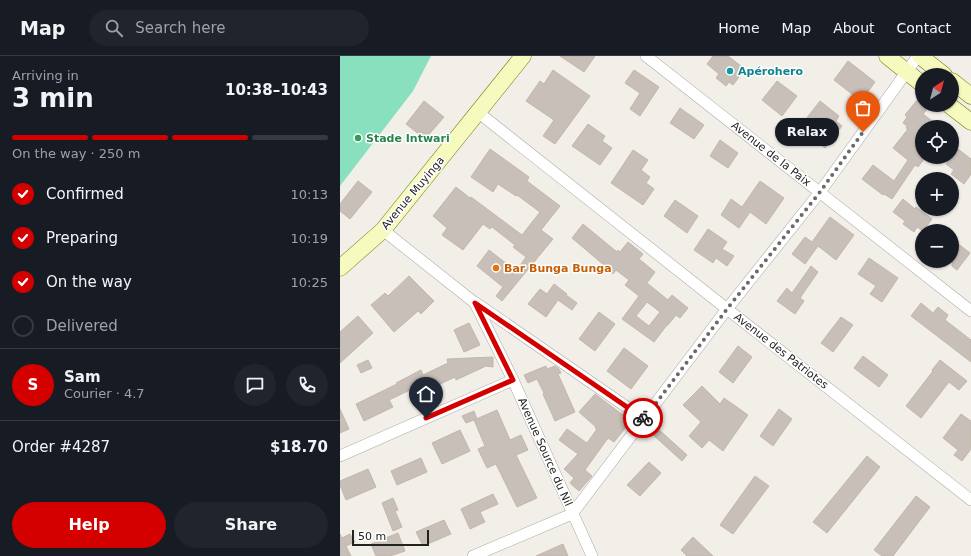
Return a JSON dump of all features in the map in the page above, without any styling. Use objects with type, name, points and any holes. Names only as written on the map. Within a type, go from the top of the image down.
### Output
[{"type":"street","name":"Avenue Muyinga","points":[[340,268],[383,230],[523,56]]},
{"type":"street","name":"Avenue de la Paix","points":[[646,56],[971,311]]},
{"type":"street","points":[[887,56],[915,78]]},
{"type":"street","points":[[473,556],[572,514],[727,309],[820,192],[906,71],[919,56],[935,68]]},
{"type":"street","points":[[959,87],[971,96]]},
{"type":"street","name":"Avenue des Patriotes","points":[[479,112],[971,500]]},
{"type":"street","points":[[958,112],[971,122]]},
{"type":"street","name":"Avenue Source du Nil","points":[[383,230],[475,303],[513,380],[592,556]]},
{"type":"street","points":[[475,303],[644,419]]},
{"type":"street","points":[[340,456],[513,380]]},
{"type":"green space","name":"Stade Intwari","points":[[340,56],[431,56],[413,91],[340,186]]},
{"type":"building","points":[[560,56],[595,56],[584,72]]},
{"type":"building","name":"Apérohero","points":[[713,56],[728,56],[745,69],[733,85],[729,82],[726,86],[716,78],[719,74],[707,64]]},
{"type":"building","points":[[848,61],[875,82],[861,101],[834,80]]},
{"type":"building","points":[[553,70],[590,96],[555,144],[543,136],[554,120],[526,101],[540,81],[544,84]]},
{"type":"building","points":[[634,70],[659,87],[640,116],[630,109],[640,93],[625,83]]},
{"type":"building","points":[[777,81],[797,96],[782,116],[762,100]]},
{"type":"building","points":[[424,101],[444,117],[425,139],[406,124]]},
{"type":"building","points":[[820,101],[839,116],[836,121],[842,126],[825,148],[799,128]]},
{"type":"building","points":[[915,103],[915,112],[925,112],[923,114],[931,120],[915,120],[915,164],[920,164],[918,167],[915,165],[892,199],[884,194],[883,195],[862,179],[873,165],[894,181],[908,160],[893,148],[908,129],[903,123],[907,117],[905,115]]},
{"type":"building","points":[[680,108],[704,125],[694,139],[670,123]]},
{"type":"building","points":[[588,124],[605,136],[602,141],[612,148],[600,165],[572,146]]},
{"type":"building","points":[[720,140],[738,153],[728,168],[710,156]]},
{"type":"building","points":[[490,149],[529,177],[527,181],[560,206],[541,230],[553,239],[502,301],[496,296],[503,287],[477,266],[489,250],[516,271],[526,257],[513,247],[515,245],[492,227],[490,229],[483,224],[463,250],[442,235],[447,228],[433,216],[456,187],[522,235],[540,212],[517,195],[516,196],[498,184],[493,192],[471,177]]},
{"type":"building","points":[[633,150],[648,160],[641,170],[650,177],[646,183],[654,189],[643,205],[611,183]]},
{"type":"building","points":[[959,150],[971,159],[971,174],[964,184],[959,180],[959,172],[952,172],[954,170],[946,164],[959,164]]},
{"type":"building","points":[[358,181],[372,192],[350,219],[340,211],[340,204]]},
{"type":"building","points":[[760,181],[784,198],[766,224],[750,212],[739,228],[721,215],[731,199],[742,207]]},
{"type":"building","points":[[903,199],[915,209],[915,216],[928,216],[932,219],[928,224],[915,224],[914,232],[903,224],[905,221],[893,212]]},
{"type":"building","points":[[675,200],[698,216],[687,233],[664,216]]},
{"type":"building","points":[[830,217],[854,235],[836,260],[818,246],[805,264],[792,254],[805,237],[812,242]]},
{"type":"building","points":[[583,224],[617,252],[618,250],[620,252],[628,242],[643,254],[639,259],[655,272],[647,283],[668,300],[672,295],[688,308],[680,318],[676,315],[654,342],[622,319],[639,296],[625,285],[629,280],[616,270],[613,274],[572,238]],"holes":[[[647,302],[660,312],[649,326],[636,316]]]},
{"type":"building","points":[[708,229],[727,242],[722,249],[734,256],[727,266],[716,258],[713,263],[694,250]]},
{"type":"building","points":[[959,244],[970,253],[959,267]]},
{"type":"building","points":[[869,258],[898,278],[882,302],[870,294],[876,286],[858,274]]},
{"type":"building","points":[[811,266],[818,272],[800,298],[804,301],[795,314],[777,301],[787,288],[792,293]]},
{"type":"building","points":[[409,276],[434,301],[421,314],[418,311],[394,332],[371,305],[385,293],[388,296]]},
{"type":"building","points":[[554,284],[577,303],[572,310],[558,300],[546,317],[528,304],[540,289],[547,294]]},
{"type":"building","points":[[921,303],[933,313],[938,307],[948,315],[945,320],[971,340],[971,362],[911,316]]},
{"type":"building","points":[[599,312],[615,324],[595,351],[579,339]]},
{"type":"building","points":[[358,316],[373,333],[340,363],[340,332]]},
{"type":"building","points":[[841,317],[853,325],[833,352],[821,343]]},
{"type":"building","points":[[469,323],[480,345],[464,352],[454,330]]},
{"type":"building","points":[[738,346],[752,357],[733,383],[719,372]]},
{"type":"building","points":[[624,348],[648,366],[631,389],[607,371]]},
{"type":"building","points":[[863,356],[888,375],[879,387],[854,368]]},
{"type":"building","points":[[493,357],[493,367],[486,366],[456,380],[455,377],[430,389],[432,393],[418,400],[412,389],[389,400],[393,407],[364,421],[356,404],[397,384],[396,383],[421,370],[423,375],[448,363],[447,359]]},
{"type":"building","points":[[368,360],[372,368],[361,373],[357,365]]},
{"type":"building","points":[[940,360],[967,381],[959,390],[949,382],[921,418],[906,406]]},
{"type":"building","points":[[546,366],[547,369],[555,366],[559,369],[561,373],[558,374],[575,412],[555,421],[537,379],[528,383],[524,375]]},
{"type":"building","points":[[702,386],[720,404],[724,398],[748,415],[723,451],[709,440],[702,448],[689,436],[701,422],[683,405]]},
{"type":"building","points":[[595,394],[631,421],[614,442],[608,438],[585,470],[592,476],[579,491],[570,483],[574,478],[564,469],[578,454],[559,440],[567,429],[587,443],[597,429],[579,412]]},
{"type":"building","points":[[340,409],[349,429],[340,433]]},
{"type":"building","points":[[779,409],[792,419],[773,446],[760,436]]},
{"type":"building","points":[[497,410],[510,440],[521,435],[528,450],[516,455],[537,498],[517,507],[496,464],[487,468],[478,449],[485,446],[474,420]]},
{"type":"building","points":[[474,411],[477,419],[466,423],[462,416]]},
{"type":"building","points":[[961,414],[971,421],[971,449],[962,461],[954,455],[958,450],[943,438]]},
{"type":"building","points":[[657,428],[687,455],[682,461],[652,434]]},
{"type":"building","points":[[460,430],[470,451],[442,464],[432,443]]},
{"type":"building","points":[[867,456],[880,467],[827,533],[813,522]]},
{"type":"building","points":[[421,458],[427,472],[397,485],[391,471]]},
{"type":"building","points":[[649,462],[661,473],[640,496],[627,485]]},
{"type":"building","points":[[368,469],[376,487],[346,500],[340,485],[340,481]]},
{"type":"building","points":[[755,476],[769,486],[733,534],[720,525]]},
{"type":"building","points":[[493,494],[498,504],[480,512],[485,522],[470,529],[461,509]]},
{"type":"building","points":[[916,496],[930,507],[893,556],[882,556],[874,550]]},
{"type":"building","points":[[393,498],[398,510],[395,511],[402,527],[393,531],[382,503]]},
{"type":"building","points":[[444,520],[451,534],[423,546],[416,532]]},
{"type":"building","points":[[398,533],[405,551],[390,556],[376,556],[371,544]]},
{"type":"building","points":[[340,534],[342,538],[350,534],[355,542],[346,546],[351,556],[340,556]]},
{"type":"building","points":[[693,537],[713,556],[687,556],[681,550]]},
{"type":"building","points":[[563,544],[568,556],[536,556]]},
{"type":"way so far","points":[[643,418],[644,419],[727,309],[820,192],[863,132]]},
{"type":"place","name":"Apérohero","points":[[730,71]]},
{"type":"place","name":"Relax","points":[[863,132]]},
{"type":"place","name":"Stade Intwari","points":[[358,138]]},
{"type":"place","name":"Bar Bunga Bunga","points":[[496,268]]},
{"type":"route","points":[[426,418],[513,380],[475,303],[643,418]]}]
